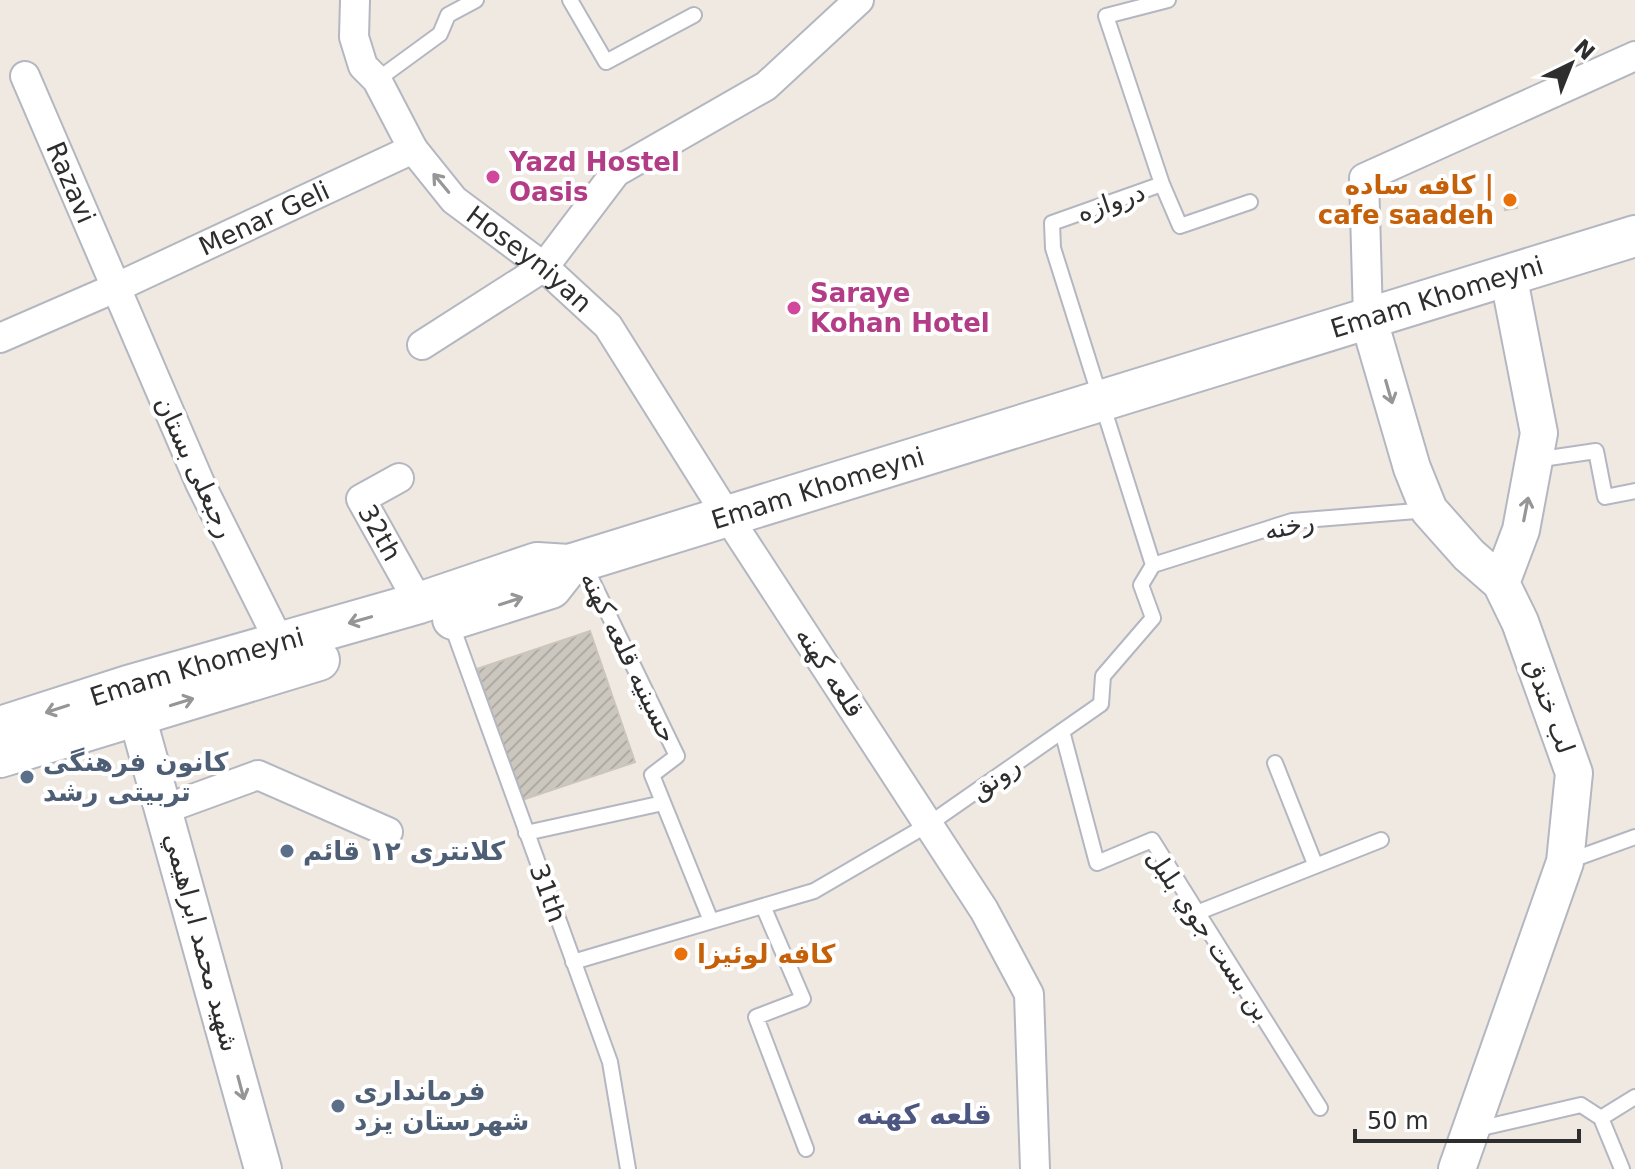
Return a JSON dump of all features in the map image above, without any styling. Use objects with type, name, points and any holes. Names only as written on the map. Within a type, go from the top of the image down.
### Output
[{"type":"main road","name":"Emam Khomeyni","points":[[0,727],[133,701],[280,643],[434,612],[537,563],[575,563],[1635,236]]},
{"type":"main road","points":[[0,757],[133,701],[434,612]]},
{"type":"street","name":"Hoseyniyan","points":[[355,0],[354,37],[363,66],[377,80],[413,149],[454,200],[544,267],[608,326],[726,514]]},
{"type":"street","points":[[422,345],[544,267],[616,172],[766,86],[859,0]]},
{"type":"street","points":[[1368,317],[1364,178],[1635,56]]},
{"type":"street","name":"Razavi","points":[[25,76],[115,288]]},
{"type":"street","name":"Menar Geli","points":[[0,338],[413,149]]},
{"type":"street","points":[[1501,583],[1521,530],[1539,433],[1508,274]]},
{"type":"street","name":"رجبعلی بستان","points":[[115,288],[200,483],[280,643]]},
{"type":"street","name":"لب خندق","points":[[1368,317],[1412,468],[1429,510],[1469,555],[1501,583],[1520,622],[1574,773],[1565,862],[1459,1168]]},
{"type":"street","name":"32th","points":[[399,478],[361,499],[434,612]]},
{"type":"street","name":"قلعه کهنه","points":[[726,514],[984,910],[1029,994],[1035,1169]]},
{"type":"street","name":"شهيد محمد ابراهيمي","points":[[133,701],[263,1169]]},
{"type":"street","points":[[165,809],[258,775],[388,832]]},
{"type":"lane","points":[[377,80],[440,34],[448,15],[476,0]]},
{"type":"lane","points":[[570,0],[606,62],[694,15]]},
{"type":"lane","name":"دروازه","points":[[1101,399],[1053,248],[1052,223],[1162,184],[1106,16],[1168,0]]},
{"type":"lane","points":[[1162,184],[1180,226],[1250,202]]},
{"type":"lane","name":"رونق","points":[[573,962],[814,891],[931,828],[1101,704],[1103,676],[1153,618],[1141,585],[1153,565],[1101,399]]},
{"type":"lane","points":[[1535,460],[1596,451],[1605,497],[1635,491]]},
{"type":"lane","name":"رخنه","points":[[1153,565],[1292,521],[1429,510]]},
{"type":"lane","name":"حسينيه قلعه کهنه","points":[[575,563],[677,756],[652,775],[711,921]]},
{"type":"lane","name":"31th","points":[[434,612],[526,833],[610,1062],[628,1169]]},
{"type":"lane","name":"بن بست جوي بلبل","points":[[1062,731],[1097,863],[1152,840],[1320,1108]]},
{"type":"lane","points":[[1275,763],[1315,864]]},
{"type":"lane","points":[[526,833],[663,803]]},
{"type":"lane","points":[[1565,862],[1635,837]]},
{"type":"lane","points":[[1199,912],[1381,840]]},
{"type":"lane","points":[[763,906],[803,999],[756,1017],[806,1149]]},
{"type":"lane","points":[[1601,1118],[1635,1097]]},
{"type":"lane","points":[[1473,1130],[1581,1105],[1601,1118],[1622,1169]]},
{"type":"building","name":"کافه ساده | cafe saadeh","points":[[1514,192],[1517,208],[1505,210],[1503,195]]},
{"type":"building","points":[[590,631],[635,762],[522,800],[477,669]]},
{"type":"place","name":"Yazd Hostel Oasis","points":[[493,177]]},
{"type":"place","name":"کافه ساده | cafe saadeh","points":[[1510,200]]},
{"type":"place","name":"Saraye Kohan Hotel","points":[[794,308]]},
{"type":"place","name":"کانون فرهنگی تربیتی رشد","points":[[27,777]]},
{"type":"place","name":"کلانتری ۱۲ قائم","points":[[287,851]]},
{"type":"place","name":"کافه لوئیزا","points":[[681,954]]},
{"type":"place","name":"فرمانداری شهرستان یزد","points":[[338,1106]]},
{"type":"district","name":"قلعه کهنه","points":[[924,1114]]}]
